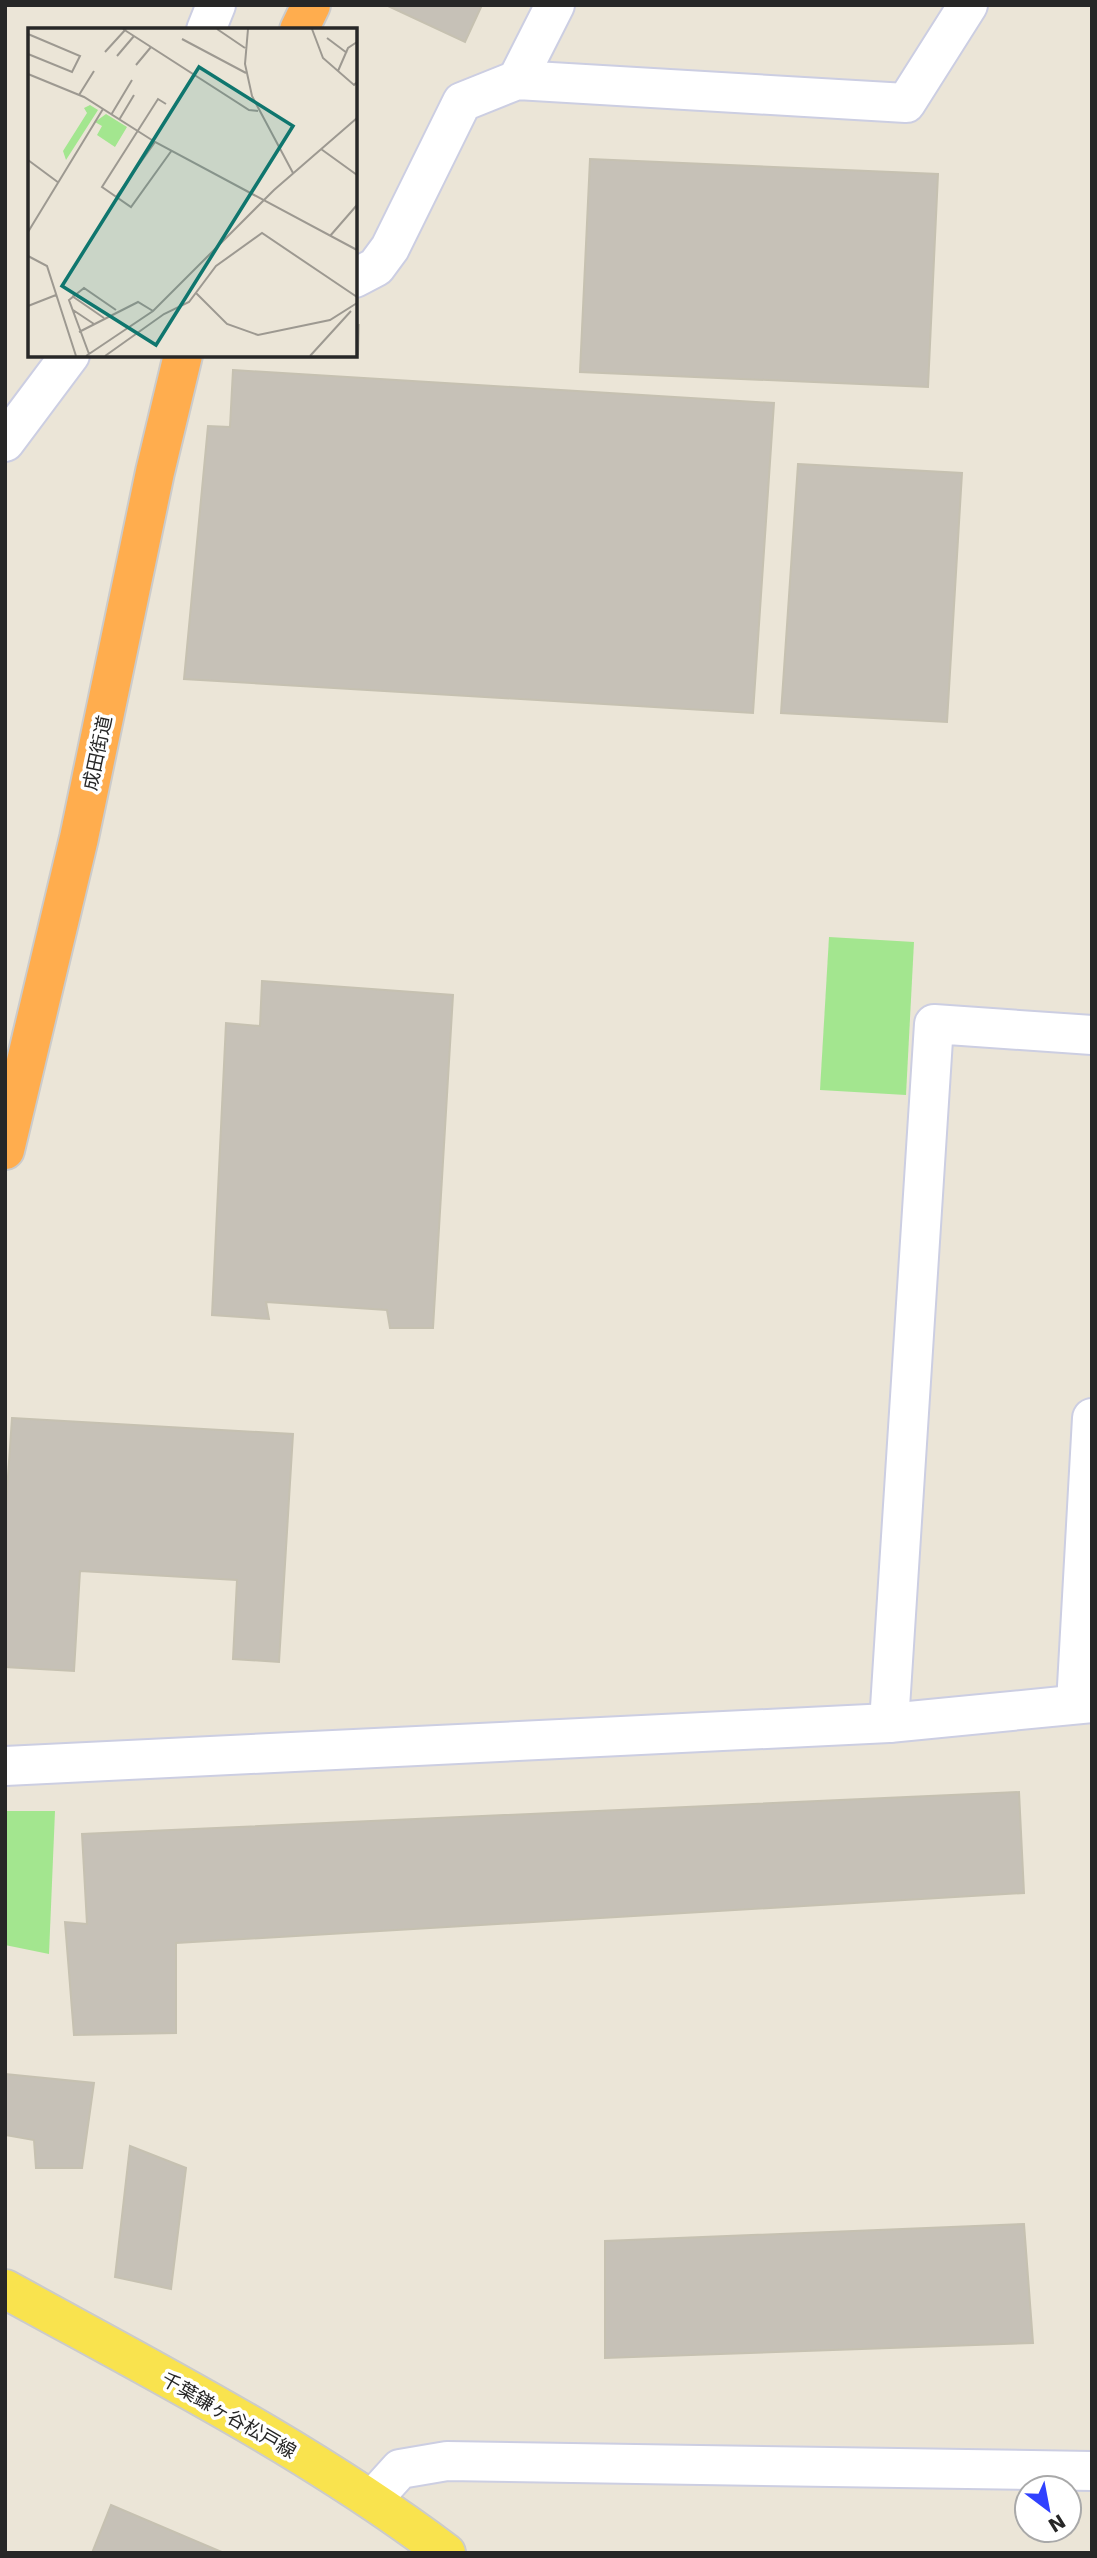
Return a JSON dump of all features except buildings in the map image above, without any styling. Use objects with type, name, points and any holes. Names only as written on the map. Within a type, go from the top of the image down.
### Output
[{"type":"highway","points":[[300,28],[310,5]]},
{"type":"highway","name":"成田街道","points":[[5,1150],[79,838],[155,472],[183,357]]},
{"type":"main road","name":"千葉鎌ヶ谷松戸線","points":[[5,2289],[245,2423],[372,2500],[446,2553]]},
{"type":"street","points":[[207,28],[216,5]]},
{"type":"street","points":[[517,80],[555,5]]},
{"type":"street","points":[[357,277],[376,267],[390,248],[462,102],[517,80],[906,103],[968,5]]},
{"type":"street","points":[[5,442],[69,357]]},
{"type":"street","points":[[889,1723],[934,1024],[1092,1035]]},
{"type":"street","points":[[5,1766],[889,1723],[1084,1703],[1092,1418]]},
{"type":"street","points":[[372,2500],[400,2469],[447,2461],[1092,2472]]},
{"type":"green space","points":[[829,937],[914,942],[906,1095],[820,1090]]},
{"type":"green space","points":[[5,1811],[55,1811],[49,1954],[5,1945]]}]
